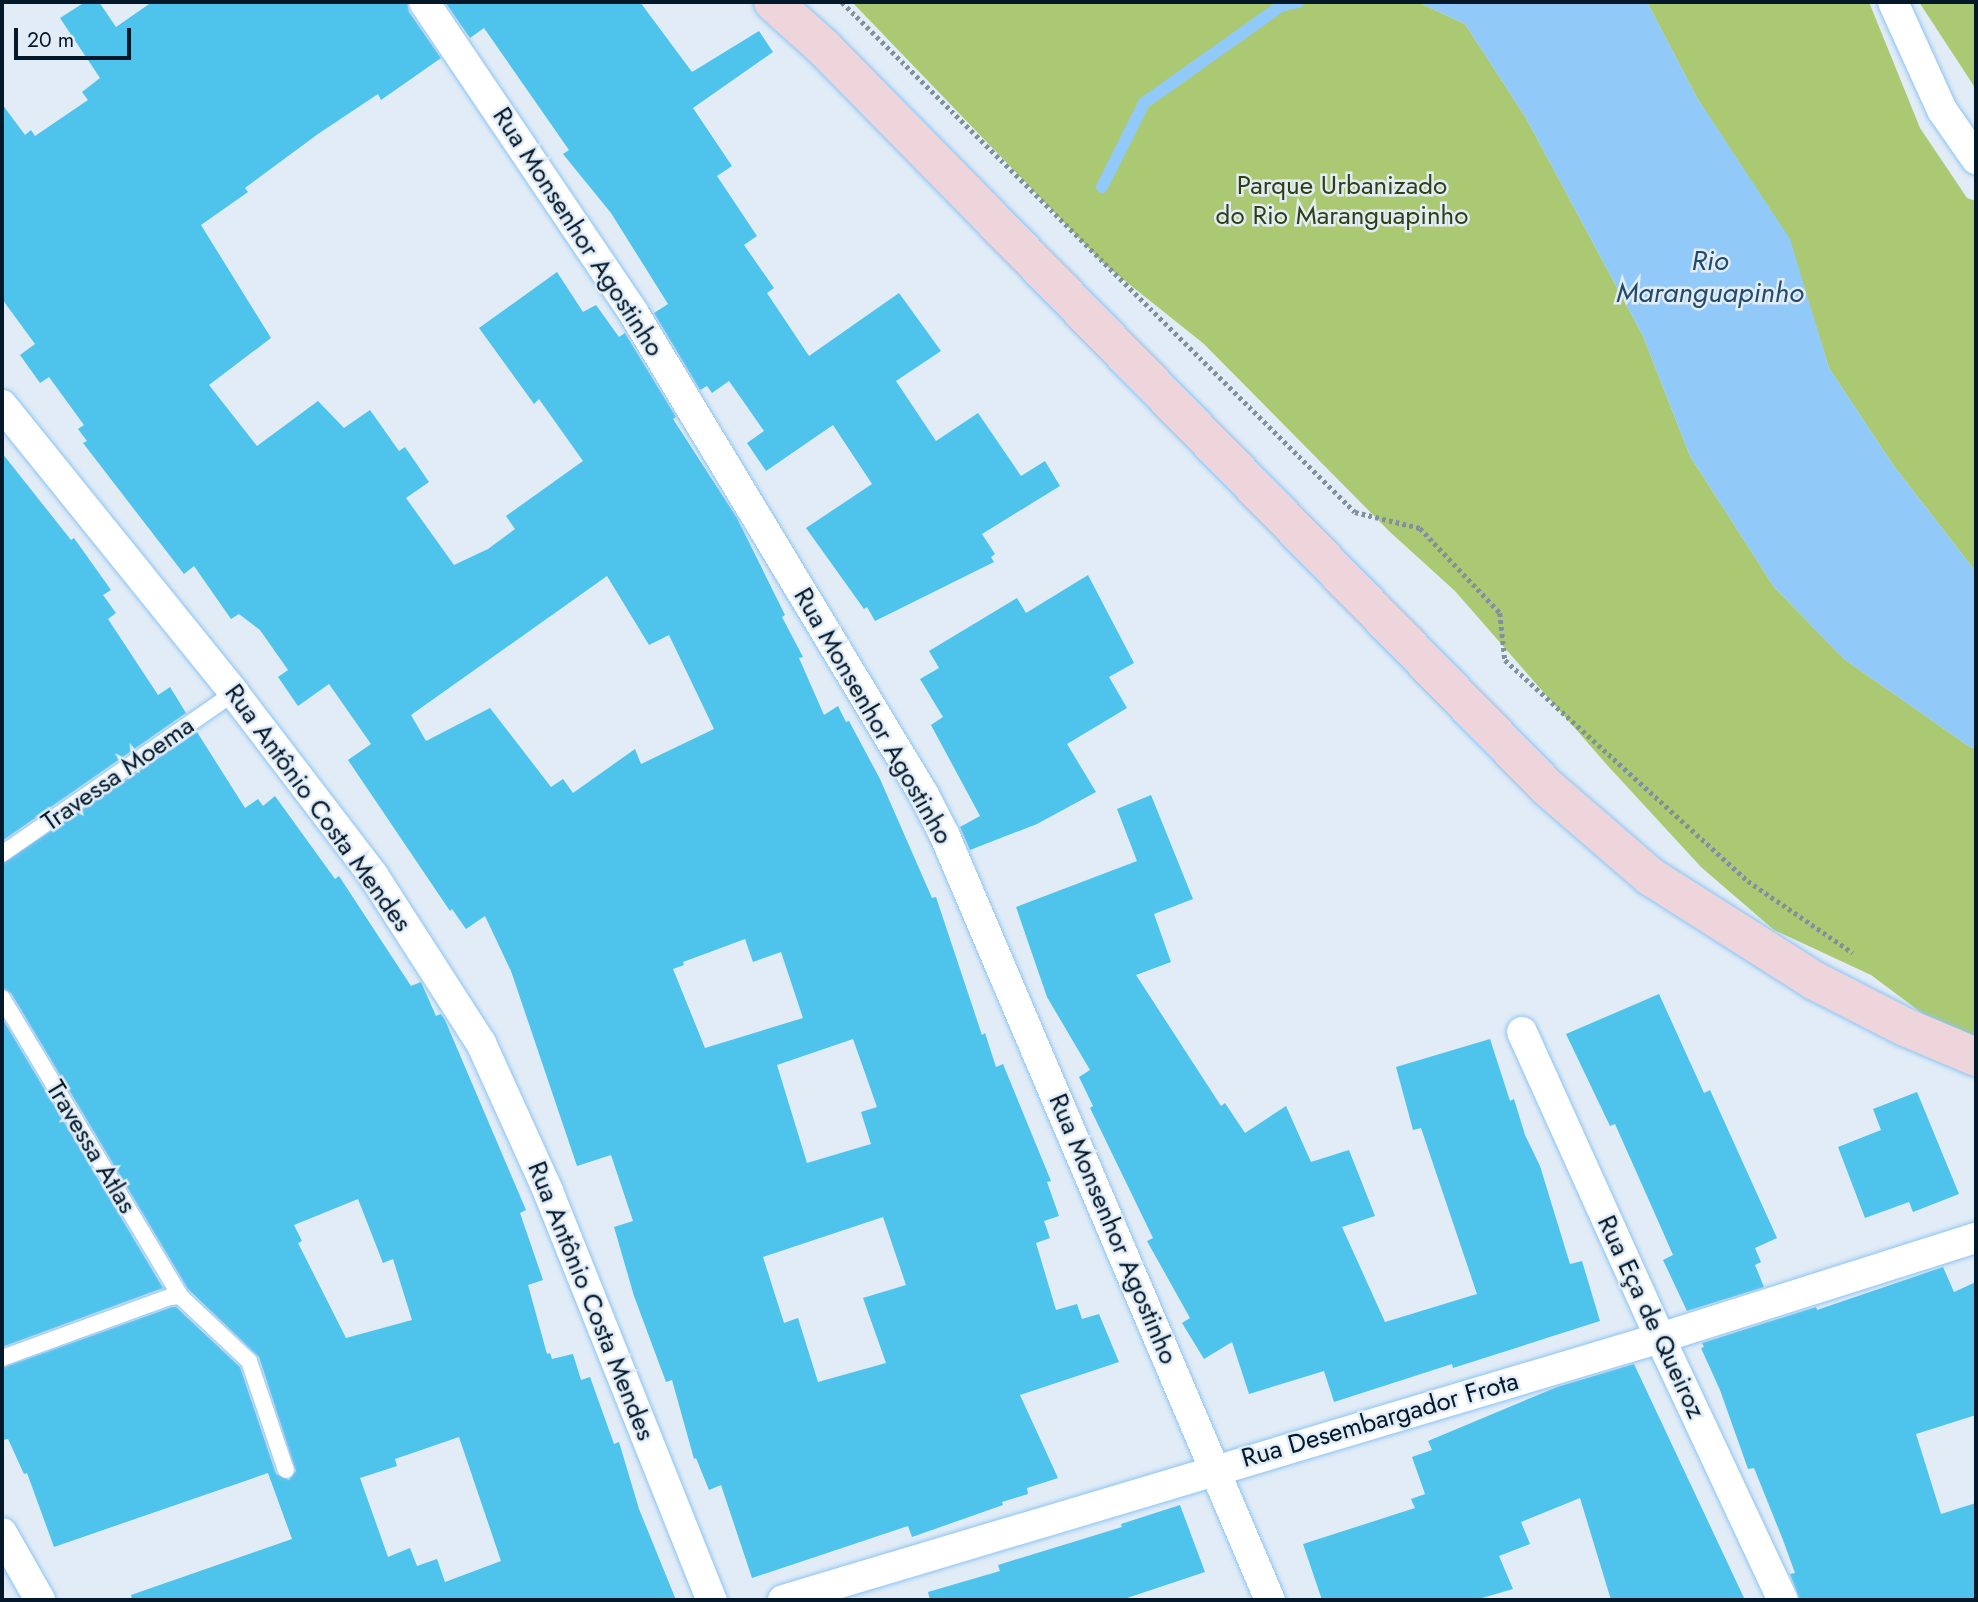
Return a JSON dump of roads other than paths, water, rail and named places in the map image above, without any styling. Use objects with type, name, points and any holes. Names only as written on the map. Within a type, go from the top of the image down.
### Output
[{"type":"main road","points":[[773,2],[824,48],[951,176],[1547,787],[1651,877],[1803,974],[1905,1027],[1976,1057]]},
{"type":"street","name":"Rua Monsenhor Agostinho","points":[[424,2],[633,312],[924,796],[949,846],[1270,1600]]},
{"type":"street","points":[[1893,2],[1942,110],[1976,159]]},
{"type":"street","name":"Rua Antônio Costa Mendes","points":[[2,405],[234,693],[373,875],[481,1043],[548,1191],[712,1600]]},
{"type":"street","name":"Rua Eça de Queiroz","points":[[1522,1032],[1660,1338],[1783,1600]]},
{"type":"street","name":"Rua Desembargador Frota","points":[[783,1600],[1216,1468],[1660,1338],[1976,1238]]},
{"type":"street","points":[[2,1533],[40,1600]]},
{"type":"lane","name":"Travessa Moema","points":[[2,854],[234,693]]},
{"type":"lane","name":"Travessa Atlas","points":[[2,998],[180,1296],[249,1361],[286,1470]]},
{"type":"lane","points":[[2,1358],[170,1297],[180,1296]]},
{"type":"water","name":"Rio Maranguapinho","points":[[1418,2],[1647,2],[1697,98],[1790,239],[1829,368],[1893,465],[1976,572],[1976,748],[1970,747],[1844,659],[1774,587],[1690,456],[1643,336],[1526,118],[1465,24]]},
{"type":"waterway","points":[[1102,187],[1144,103],[1281,6],[1299,2]]},
{"type":"park label","name":"Parque Urbanizado do Rio Maranguapinho","points":[[1342,201]]}]
